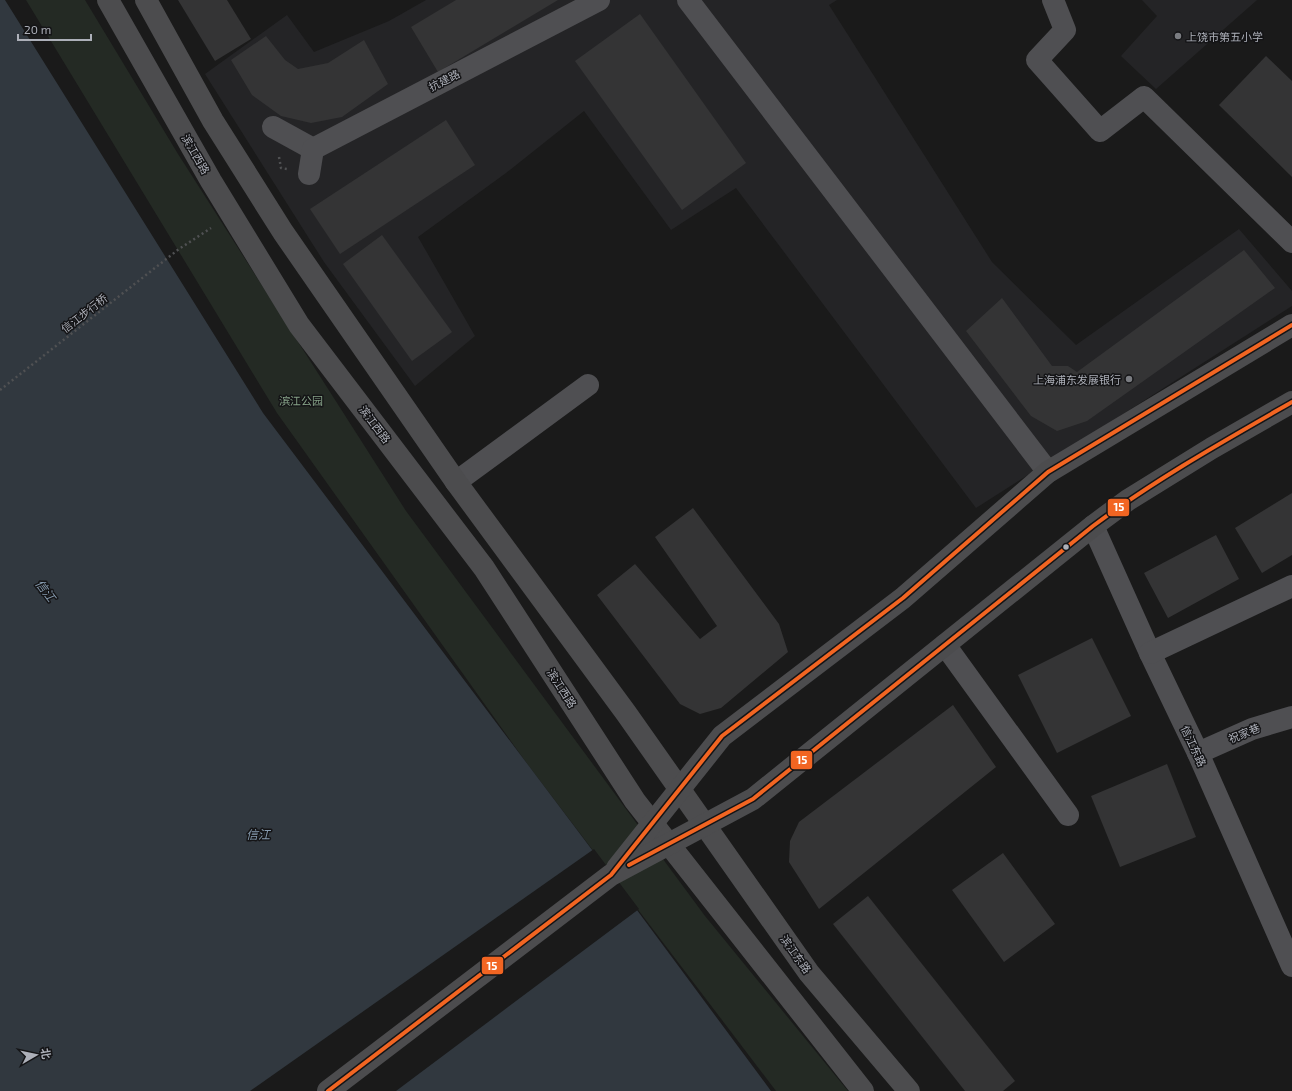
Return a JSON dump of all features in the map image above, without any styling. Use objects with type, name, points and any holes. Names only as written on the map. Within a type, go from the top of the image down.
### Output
[{"type":"main road","name":"滨江西路","points":[[108,0],[212,181],[299,324],[484,568],[635,800],[661,834]]},
{"type":"main road","points":[[146,0],[213,121],[279,226],[456,482],[626,713],[699,817]]},
{"type":"main road","points":[[661,834],[679,789],[722,736],[903,598],[1048,472],[1292,325]]},
{"type":"main road","points":[[328,1091],[611,875],[661,834],[699,817],[753,799],[1093,526],[1128,500],[1212,448],[1292,402]]},
{"type":"main road","name":"滨江东路","points":[[699,817],[809,973],[909,1091]]},
{"type":"main road","points":[[661,834],[863,1091]]},
{"type":"street","name":"抗建路","points":[[313,149],[599,0]]},
{"type":"street","points":[[688,0],[1048,472]]},
{"type":"street","points":[[1053,0],[1065,30],[1037,60],[1100,132],[1144,97],[1292,242]]},
{"type":"street","points":[[272,127],[313,149],[309,174]]},
{"type":"street","points":[[456,482],[588,385]]},
{"type":"street","name":"信江东路","points":[[1093,526],[1150,653],[1198,753],[1292,966]]},
{"type":"street","points":[[1150,653],[1292,586]]},
{"type":"street","points":[[945,645],[1068,815]]},
{"type":"street","name":"祝家巷","points":[[1198,753],[1252,729],[1292,717]]},
{"type":"path","name":"信江步行桥","points":[[0,390],[179,248],[211,228]]},
{"type":"shaded area","points":[[426,0],[837,0],[829,5],[992,262],[1076,345],[1239,229],[1292,291],[1292,306],[976,508],[736,188],[671,230],[584,111],[506,173],[418,237],[475,336],[415,386],[324,262],[205,74],[287,15],[314,52],[389,21]]},
{"type":"shaded area","name":"上饶市第五小学","points":[[1142,0],[1257,0],[1156,89],[1121,56],[1157,16]]},
{"type":"green space","name":"滨江公园","points":[[26,0],[85,0],[178,154],[406,511],[705,916],[848,1091],[776,1091],[528,765],[277,413]]},
{"type":"water","name":"信江","points":[[0,0],[5,0],[263,413],[611,875],[771,1091],[0,1091]]},
{"type":"pier","points":[[594,849],[639,909],[396,1091],[250,1091]]},
{"type":"building","points":[[178,0],[227,0],[251,39],[215,61]]},
{"type":"building","points":[[456,0],[558,0],[438,72],[411,27]]},
{"type":"building","points":[[640,14],[746,163],[682,210],[575,61]]},
{"type":"building","points":[[266,36],[285,60],[298,69],[328,63],[364,40],[388,84],[342,117],[311,123],[281,116],[252,95],[231,60]]},
{"type":"building","points":[[1266,56],[1292,81],[1292,177],[1219,105]]},
{"type":"building","points":[[446,120],[475,165],[340,254],[310,209]]},
{"type":"building","points":[[382,235],[452,332],[412,361],[343,264]]},
{"type":"building","points":[[1244,250],[1275,288],[1087,421],[1057,431],[1031,416],[966,331],[1002,298],[1052,366],[1068,366],[1077,372]]},
{"type":"building","points":[[1292,493],[1292,555],[1262,573],[1235,528]]},
{"type":"building","points":[[693,508],[779,624],[788,652],[721,708],[700,714],[680,704],[597,595],[635,564],[700,639],[717,626],[655,537]]},
{"type":"building","points":[[1216,535],[1239,579],[1168,618],[1144,573]]},
{"type":"building","points":[[1092,638],[1131,716],[1057,753],[1018,675]]},
{"type":"building","points":[[953,705],[996,767],[819,909],[789,862],[790,841],[799,822]]},
{"type":"building","points":[[1167,764],[1196,837],[1120,867],[1091,796]]},
{"type":"building","points":[[1003,853],[1055,924],[1004,962],[952,890]]},
{"type":"building","points":[[868,896],[1015,1081],[1003,1091],[965,1091],[833,924]]},
{"type":"transit line","name":"15","points":[[328,1091],[611,875],[722,736],[903,598],[1048,472],[1292,325]]},
{"type":"transit line","name":"15","points":[[629,865],[753,799],[1093,526],[1166,476],[1292,402]]},
{"type":"place","name":"上饶市第五小学","points":[[1178,36]]},
{"type":"place","name":"上海浦东发展银行","points":[[1129,379]]}]
